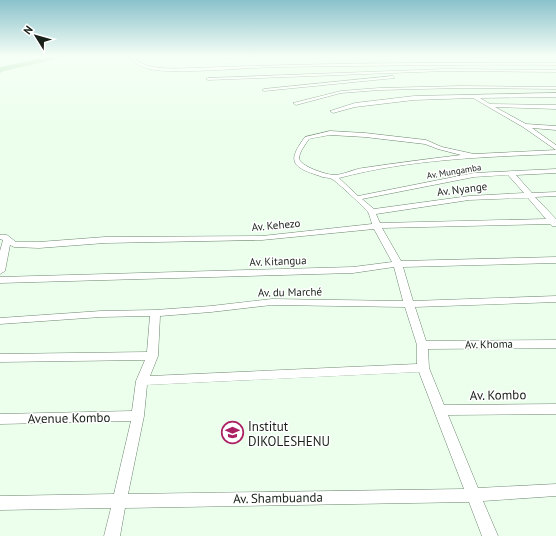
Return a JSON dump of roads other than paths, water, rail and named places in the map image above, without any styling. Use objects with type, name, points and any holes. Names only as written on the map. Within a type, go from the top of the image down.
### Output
[{"type":"street","points":[[264,90],[353,81]]},
{"type":"street","points":[[365,81],[379,89],[405,98]]},
{"type":"street","points":[[462,87],[473,96],[525,126],[556,148]]},
{"type":"street","points":[[296,103],[341,92],[379,89],[462,87],[556,88]]},
{"type":"street","points":[[333,111],[355,105],[405,98],[556,95]]},
{"type":"street","points":[[488,105],[556,108]]},
{"type":"street","points":[[525,126],[556,128]]},
{"type":"street","points":[[475,156],[440,148],[429,143],[365,135],[330,133],[307,138],[296,154],[297,162],[302,166],[322,175],[334,176],[383,166],[475,156],[556,152]]},
{"type":"street","name":"Av. Mungamba","points":[[357,198],[474,175],[556,171]]},
{"type":"street","points":[[510,173],[555,223]]},
{"type":"street","points":[[334,176],[372,212],[377,226],[398,264],[422,345],[423,368],[490,536]]},
{"type":"street","name":"Av. Nyange","points":[[372,212],[469,198],[556,194]]},
{"type":"street","name":"Av. Kehezo","points":[[4,238],[14,244],[39,245],[105,240],[255,238],[423,223],[555,223]]},
{"type":"street","points":[[0,271],[4,238]]},
{"type":"street","name":"Av. Kitangua","points":[[0,280],[353,270],[398,264],[556,260]]},
{"type":"street","name":"Av. du Marché","points":[[0,321],[101,314],[155,313],[211,309],[272,302],[409,304],[556,299]]},
{"type":"street","points":[[112,536],[138,416],[142,381],[152,356],[155,313]]},
{"type":"street","name":"Av. Khoma","points":[[422,345],[556,344]]},
{"type":"street","points":[[0,358],[152,356]]},
{"type":"street","points":[[142,381],[423,368]]},
{"type":"street","name":"Av. Kombo","points":[[440,410],[556,409]]},
{"type":"street","name":"Avenue Kombo","points":[[0,419],[138,416]]},
{"type":"street","name":"Av. Shambuanda","points":[[0,504],[473,495],[556,490]]},
{"type":"place","name":"Institut DIKOLESHENU","points":[[232,433]]}]
